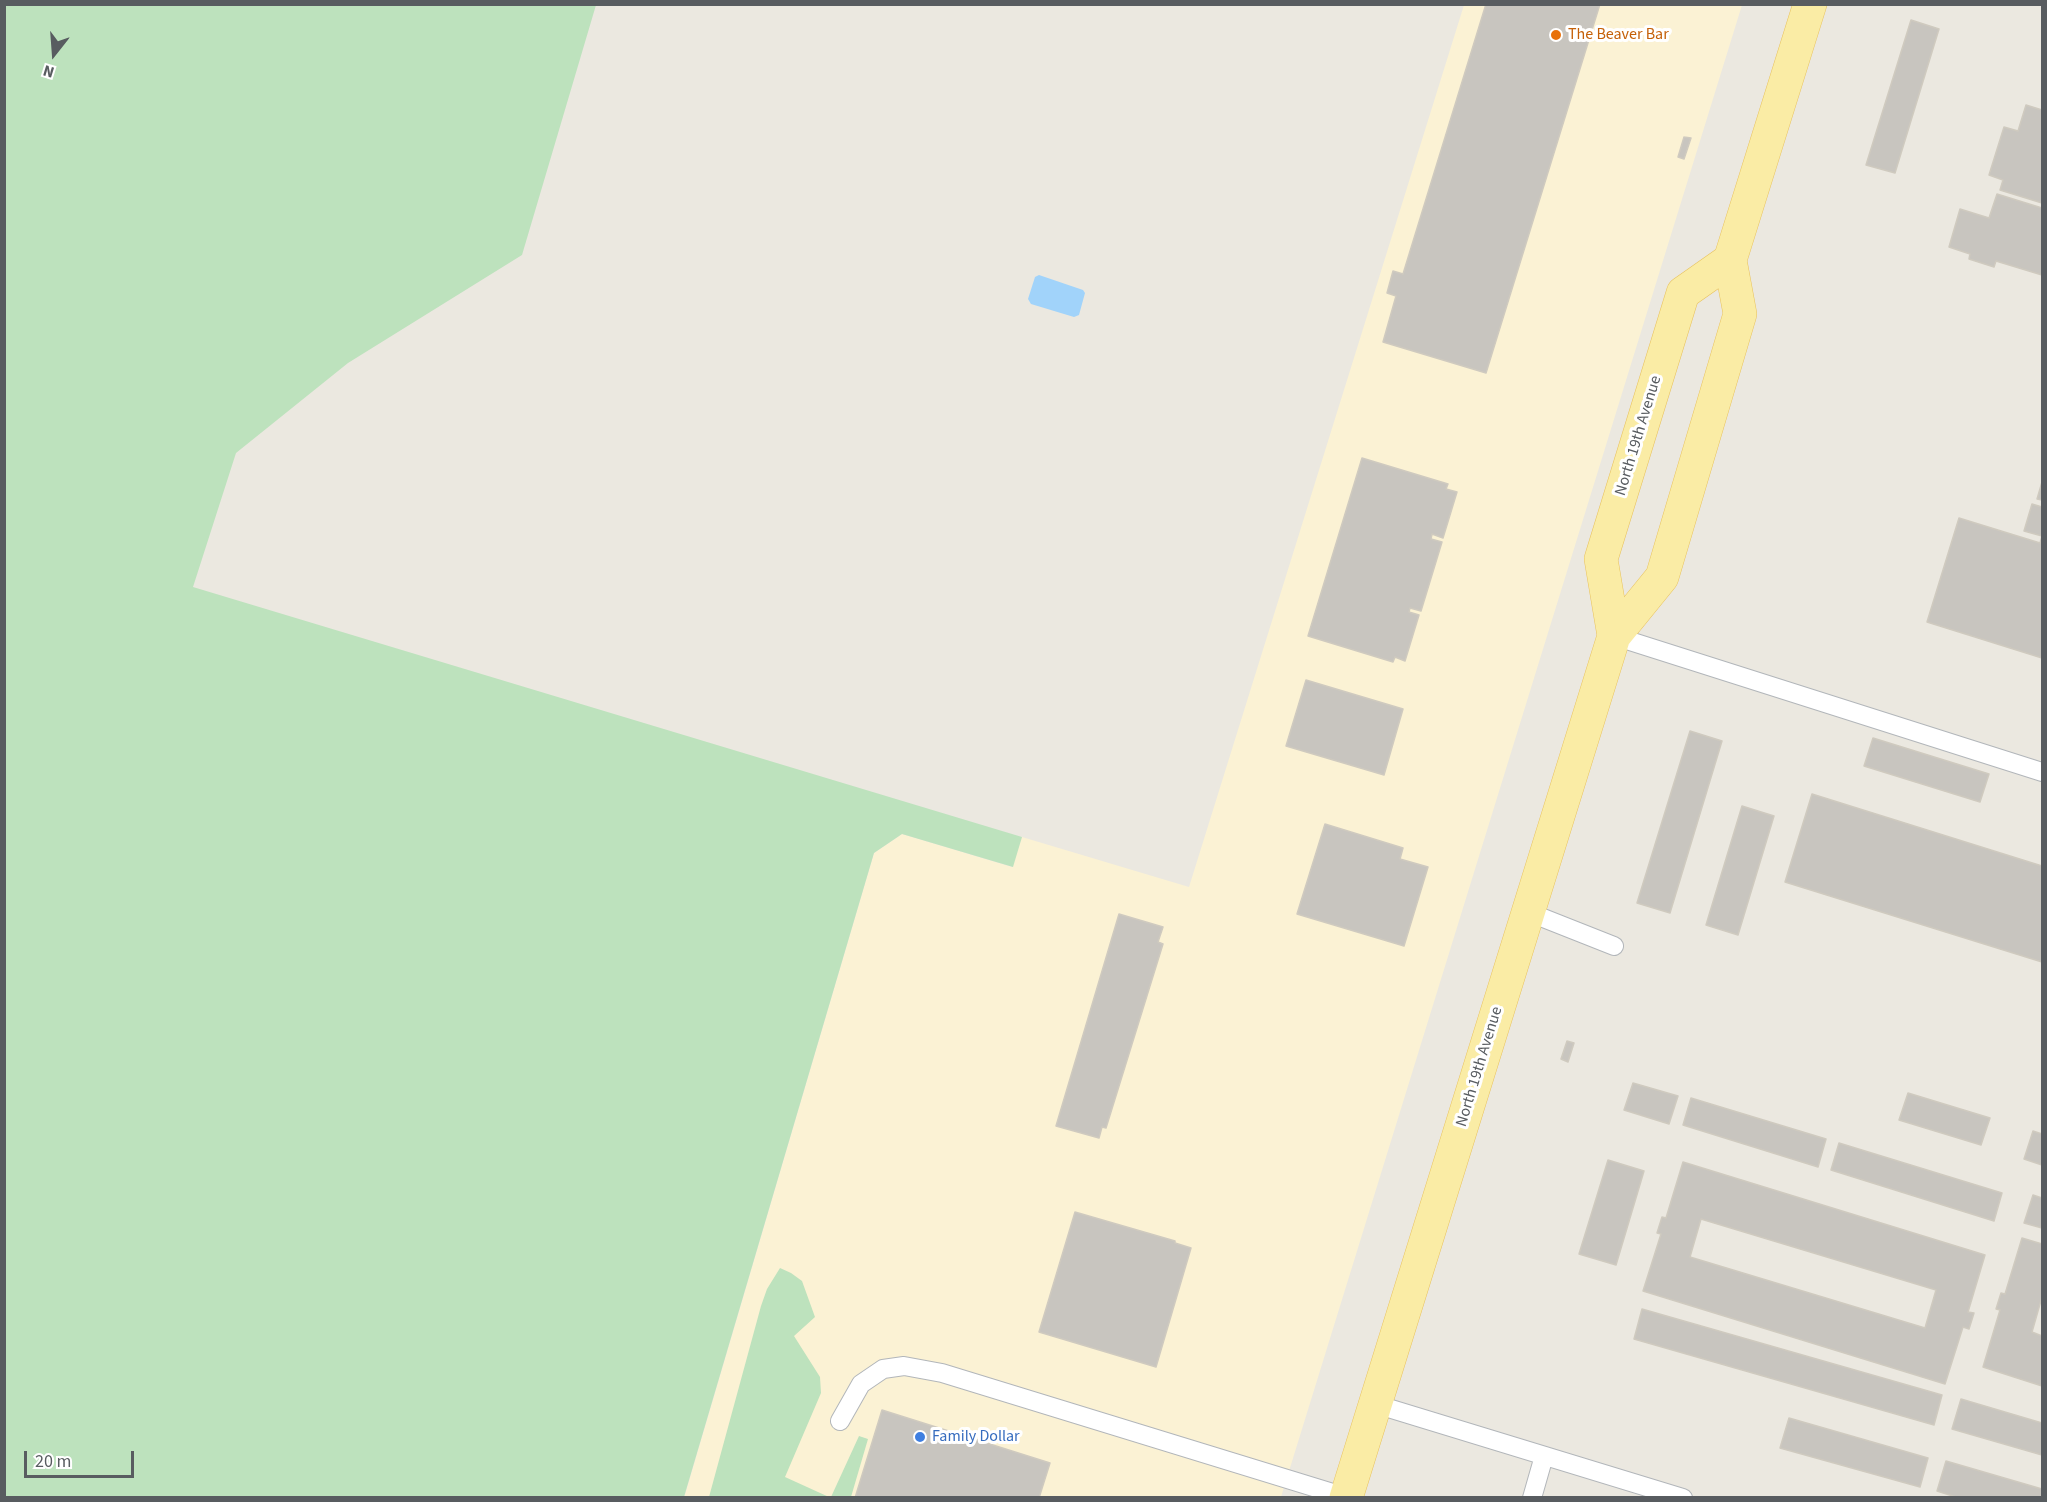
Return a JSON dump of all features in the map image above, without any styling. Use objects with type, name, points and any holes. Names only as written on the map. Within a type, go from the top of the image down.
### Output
[{"type":"main road","name":"North 19th Avenue","points":[[1346,1497],[1614,636],[1662,577],[1740,314],[1730,260],[1810,4]]},
{"type":"main road","name":"North 19th Avenue","points":[[1614,636],[1601,559],[1683,293],[1730,260]]},
{"type":"lane","points":[[1614,636],[2043,772]]},
{"type":"lane","points":[[1528,912],[1614,946]]},
{"type":"lane","points":[[840,1421],[861,1384],[883,1369],[904,1366],[942,1373],[1346,1497]]},
{"type":"lane","points":[[1375,1404],[1683,1497]]},
{"type":"lane","points":[[1532,1497],[1544,1456]]},
{"type":"shaded area","points":[[1464,5],[1742,5],[1281,1497],[684,1498],[874,853],[902,834],[1012,867],[1022,837],[1189,887]]},
{"type":"green space","points":[[5,4],[596,5],[522,255],[348,363],[236,453],[193,587],[1022,837],[1013,867],[902,834],[874,853],[684,1497],[5,1497]]},
{"type":"green space","points":[[780,1268],[802,1281],[815,1317],[794,1336],[820,1377],[821,1393],[785,1477],[829,1497],[709,1497],[761,1306],[767,1289]]},
{"type":"green space","points":[[859,1436],[868,1439],[851,1497],[831,1497]]},
{"type":"water","points":[[1039,275],[1083,290],[1085,293],[1079,315],[1074,317],[1031,304],[1028,299],[1035,277]]},
{"type":"building","points":[[1486,4],[1600,4],[1486,373],[1383,342],[1396,296],[1387,293],[1393,271],[1403,274]]},
{"type":"building","points":[[1911,20],[1939,29],[1895,173],[1866,165]]},
{"type":"building","points":[[2026,105],[2042,110],[2042,203],[2000,190],[2003,180],[1989,175],[2004,127],[2018,131]]},
{"type":"building","points":[[1684,137],[1691,138],[1684,159],[1678,157]]},
{"type":"building","points":[[1997,194],[2042,208],[2042,275],[1996,261],[1994,267],[1969,259],[1970,254],[1949,247],[1960,209],[1989,218]]},
{"type":"building","points":[[1362,458],[1448,484],[1446,489],[1457,492],[1443,538],[1432,534],[1431,539],[1442,542],[1421,611],[1410,608],[1409,612],[1419,615],[1405,661],[1395,657],[1393,662],[1308,636]]},
{"type":"building","points":[[2042,482],[2042,500],[2037,499]]},
{"type":"building","points":[[2032,504],[2042,507],[2042,536],[2024,531]]},
{"type":"building","points":[[1959,518],[2040,543],[2042,536],[2042,658],[1927,622]]},
{"type":"building","points":[[1306,680],[1403,709],[1384,775],[1286,746]]},
{"type":"building","points":[[1690,731],[1722,741],[1670,913],[1637,903]]},
{"type":"building","points":[[1873,738],[1989,774],[1980,802],[1864,766]]},
{"type":"building","points":[[1812,794],[2042,866],[2042,962],[1785,882]]},
{"type":"building","points":[[1742,806],[1774,816],[1738,935],[1706,925]]},
{"type":"building","points":[[1325,824],[1403,848],[1400,859],[1428,867],[1404,946],[1297,914]]},
{"type":"building","points":[[1119,914],[1163,927],[1158,942],[1163,944],[1106,1128],[1102,1127],[1099,1138],[1056,1126]]},
{"type":"building","points":[[1567,1041],[1574,1043],[1568,1062],[1561,1059]]},
{"type":"building","points":[[1633,1083],[1678,1096],[1669,1124],[1624,1110]]},
{"type":"building","points":[[1908,1093],[1990,1118],[1981,1145],[1899,1120]]},
{"type":"building","points":[[1691,1098],[1826,1139],[1818,1167],[1683,1125]]},
{"type":"building","points":[[2033,1131],[2042,1134],[2042,1165],[2024,1159]]},
{"type":"building","points":[[1839,1143],[2002,1193],[1994,1221],[1831,1170]]},
{"type":"building","points":[[1608,1160],[1644,1171],[1616,1265],[1579,1254]]},
{"type":"building","points":[[1683,1162],[1985,1255],[1968,1312],[1974,1313],[1969,1329],[1963,1327],[1945,1384],[1643,1291],[1661,1234],[1657,1233],[1662,1217],[1666,1218]],"holes":[[[1701,1219],[1936,1290],[1925,1328],[1690,1257]]]},
{"type":"building","points":[[2033,1195],[2042,1198],[2042,1228],[2024,1223]]},
{"type":"building","points":[[1075,1212],[1175,1241],[1175,1243],[1191,1248],[1156,1367],[1039,1332]]},
{"type":"building","points":[[2022,1238],[2042,1244],[2042,1297],[2032,1332],[2042,1336],[2042,1386],[1983,1367],[2000,1310],[1996,1309],[2001,1293],[2005,1294]]},
{"type":"building","points":[[1642,1309],[1942,1395],[1934,1425],[1634,1339]]},
{"type":"building","points":[[1961,1399],[2042,1423],[2042,1455],[1952,1429]]},
{"type":"building","name":"Family Dollar","points":[[882,1410],[1050,1463],[1039,1498],[855,1498]]},
{"type":"building","points":[[1789,1418],[1928,1458],[1920,1487],[1780,1448]]},
{"type":"building","points":[[1946,1461],[2042,1489],[2042,1498],[1959,1498],[1937,1491]]},
{"type":"place","name":"The Beaver Bar","points":[[1556,35]]},
{"type":"place","name":"Family Dollar","points":[[920,1437]]}]
